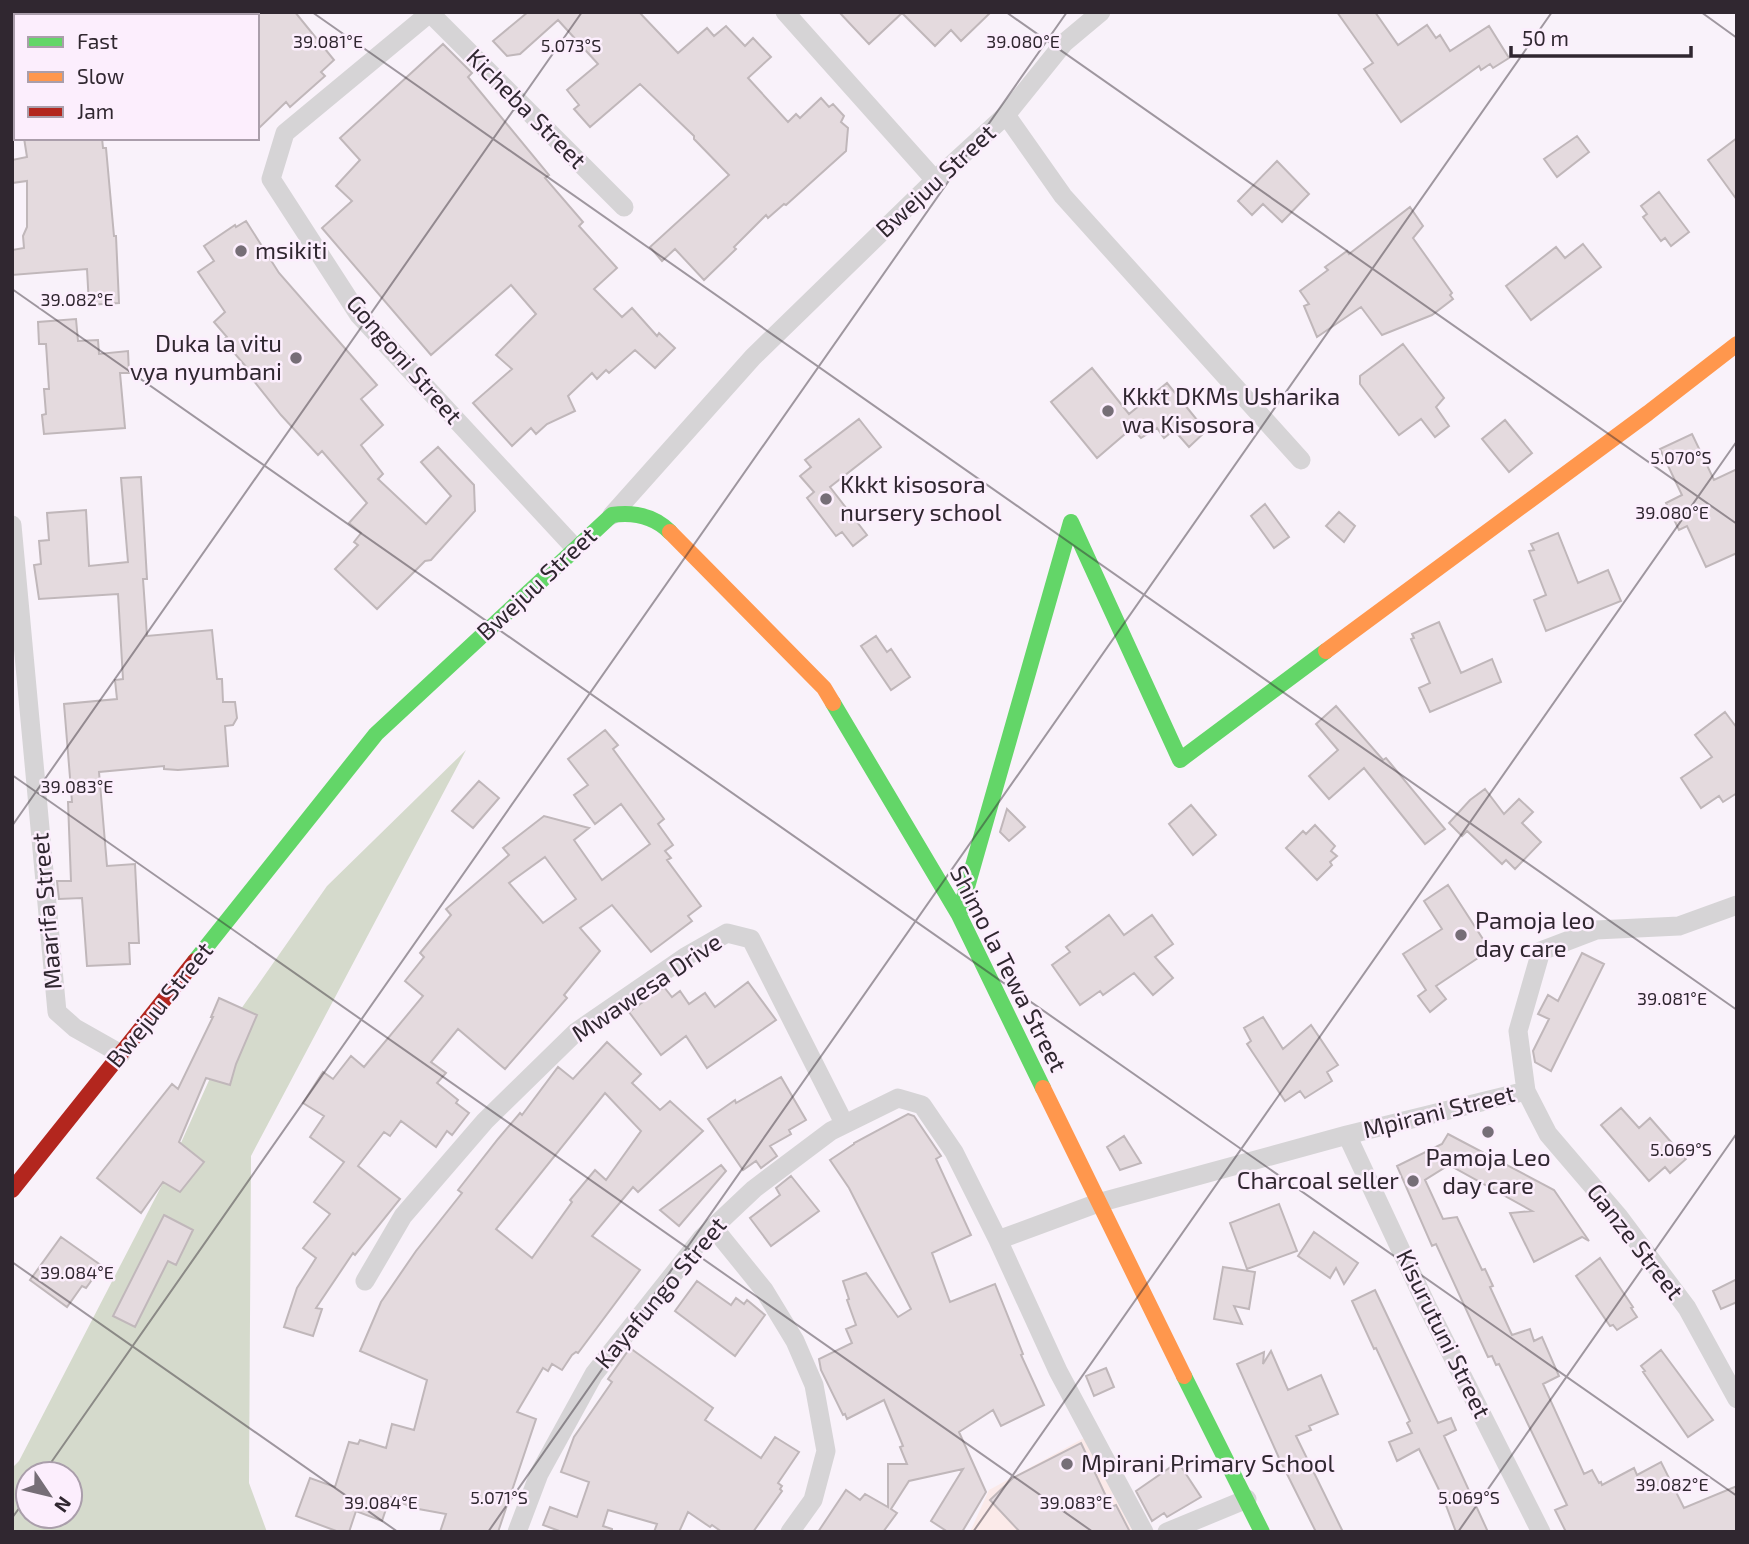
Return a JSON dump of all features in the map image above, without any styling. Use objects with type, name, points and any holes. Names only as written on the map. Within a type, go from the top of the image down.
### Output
[{"type":"street","points":[[785,12],[935,180]]},
{"type":"street","name":"Bwejuu Street","points":[[12,1190],[376,734],[612,515],[753,357],[935,180],[1006,115],[1064,43],[1101,12]]},
{"type":"street","name":"Kicheba Street","points":[[430,13],[624,207]]},
{"type":"street","name":"Gongoni Street","points":[[430,13],[285,133],[271,179],[359,315],[575,548]]},
{"type":"street","points":[[1006,115],[1063,196],[1301,460]]},
{"type":"street","points":[[959,915],[1072,522],[1180,760],[1737,344]]},
{"type":"street","name":"Shimo la Tewa Street","points":[[612,515],[627,512],[648,515],[665,527],[824,688],[959,915],[1098,1203],[1262,1532]]},
{"type":"street","name":"Maarifa Street","points":[[12,525],[57,1012],[75,1028],[121,1054]]},
{"type":"street","name":"Mpirani Street","points":[[998,1240],[1098,1203],[1347,1135],[1526,1091],[1518,1031],[1541,951],[1596,930],[1679,926],[1737,905]]},
{"type":"street","name":"Mwawesa Drive","points":[[365,1281],[403,1216],[485,1121],[576,1032],[685,957],[727,933],[751,939],[844,1123]]},
{"type":"street","name":"Ganze Street","points":[[1526,1091],[1548,1134],[1619,1217],[1686,1308],[1737,1399]]},
{"type":"street","name":"Kayafungo Street","points":[[517,1532],[539,1474],[594,1374],[702,1238],[754,1189],[844,1123],[898,1097],[922,1105],[954,1152],[1058,1371],[1144,1532]]},
{"type":"street","name":"Kisurutuni Street","points":[[1347,1135],[1427,1306],[1541,1532]]},
{"type":"street","points":[[713,1227],[764,1290],[795,1341],[814,1385],[826,1451],[813,1500],[790,1532]]},
{"type":"street","points":[[1167,1532],[1247,1499]]},
{"type":"shaded area","points":[[466,750],[251,1156],[249,1483],[267,1532],[12,1532],[14,1466],[14,1530],[84,1530],[84,1460],[20,1460],[163,1183],[241,1009],[327,886]]},
{"type":"shaded area","name":"Mpirani Primary School","points":[[1084,1438],[1133,1532],[970,1532],[989,1490]]},
{"type":"building","points":[[295,12],[334,60],[321,72],[325,76],[290,107],[286,102],[259,128],[259,14]]},
{"type":"building","points":[[528,12],[639,12],[678,53],[707,28],[714,36],[726,26],[745,46],[753,38],[771,57],[748,78],[788,122],[796,114],[800,118],[821,98],[829,107],[833,104],[844,116],[841,122],[848,128],[846,151],[786,205],[768,218],[766,215],[704,280],[675,249],[662,261],[650,247],[729,175],[694,136],[640,84],[590,127],[574,109],[579,105],[567,90],[598,64],[558,20],[520,54],[507,56],[493,41]]},
{"type":"building","points":[[839,12],[991,12],[961,41],[951,30],[935,46],[902,13],[869,44]]},
{"type":"building","points":[[1337,12],[1375,12],[1398,45],[1427,25],[1436,38],[1440,35],[1450,51],[1489,26],[1509,58],[1493,68],[1490,64],[1481,70],[1479,66],[1401,122],[1364,69],[1373,63]]},
{"type":"building","points":[[443,44],[472,73],[468,77],[549,175],[545,178],[583,222],[579,226],[617,268],[594,289],[622,317],[632,308],[657,336],[659,333],[675,348],[655,368],[635,350],[609,373],[606,370],[597,379],[592,373],[568,396],[575,411],[547,424],[536,434],[531,428],[512,446],[473,403],[512,369],[496,355],[536,314],[511,285],[431,355],[322,228],[352,201],[336,186],[360,160],[340,138]]},
{"type":"building","points":[[1577,136],[1589,152],[1557,177],[1544,159]]},
{"type":"building","points":[[1737,138],[1737,200],[1708,160]]},
{"type":"building","points":[[24,140],[102,140],[103,148],[106,148],[116,236],[119,303],[89,305],[87,269],[12,275],[12,250],[24,248],[27,181],[12,183],[12,160],[27,157]]},
{"type":"building","points":[[1277,161],[1309,194],[1282,222],[1263,204],[1252,215],[1238,201]]},
{"type":"building","points":[[1659,192],[1689,232],[1671,246],[1665,238],[1661,241],[1643,217],[1647,214],[1641,206]]},
{"type":"building","points":[[1410,207],[1423,226],[1413,238],[1452,293],[1450,295],[1453,299],[1432,315],[1382,335],[1361,307],[1317,337],[1304,306],[1309,304],[1300,291],[1328,270],[1325,267],[1347,251],[1349,254]]},
{"type":"building","points":[[246,221],[279,273],[377,385],[361,399],[383,425],[361,445],[383,474],[378,479],[426,524],[451,496],[421,462],[438,447],[474,485],[475,511],[431,560],[425,561],[377,609],[335,569],[358,545],[354,542],[361,533],[349,523],[367,503],[322,451],[318,455],[281,415],[223,340],[227,337],[214,322],[225,312],[198,272],[214,261],[204,246],[235,225],[236,227]]},
{"type":"building","points":[[1583,244],[1601,267],[1531,320],[1506,286],[1556,247],[1565,258]]},
{"type":"building","points":[[76,319],[78,341],[98,340],[99,354],[128,351],[129,373],[120,373],[125,428],[44,434],[44,389],[49,389],[46,344],[39,344],[38,322]]},
{"type":"building","points":[[1403,344],[1444,398],[1436,407],[1449,426],[1435,437],[1421,419],[1399,435],[1360,384],[1360,376]]},
{"type":"building","points":[[1092,368],[1129,414],[1167,383],[1206,431],[1189,447],[1174,430],[1164,438],[1157,428],[1141,438],[1132,428],[1097,458],[1051,402]]},
{"type":"building","points":[[859,419],[881,447],[830,487],[867,535],[853,546],[842,532],[836,536],[807,498],[814,492],[800,476],[811,467],[805,460]]},
{"type":"building","points":[[1505,420],[1532,453],[1509,472],[1482,439]]},
{"type":"building","points":[[1692,434],[1714,480],[1737,469],[1737,553],[1706,567],[1687,526],[1679,530],[1666,503],[1682,495],[1660,449]]},
{"type":"building","points":[[141,477],[147,579],[143,579],[147,636],[212,630],[217,679],[222,679],[223,702],[235,702],[237,718],[233,725],[225,726],[228,766],[178,770],[164,769],[164,766],[99,772],[107,866],[135,864],[139,943],[129,943],[130,964],[87,966],[82,898],[59,899],[57,881],[71,881],[68,802],[72,802],[64,704],[117,699],[115,680],[123,679],[118,594],[39,599],[34,565],[41,564],[39,541],[49,540],[47,513],[86,510],[89,566],[128,562],[121,478]]},
{"type":"building","points":[[1265,504],[1289,537],[1274,548],[1251,516]]},
{"type":"building","points":[[1339,512],[1355,526],[1344,542],[1326,526]]},
{"type":"building","points":[[1558,533],[1578,583],[1608,570],[1621,601],[1546,631],[1534,600],[1546,595],[1529,551],[1534,550],[1531,544]]},
{"type":"building","points":[[1439,622],[1461,673],[1492,659],[1501,682],[1430,712],[1419,688],[1430,683],[1411,639],[1414,638],[1412,634]]},
{"type":"building","points":[[876,636],[887,652],[891,649],[910,677],[891,690],[861,646]]},
{"type":"building","points":[[1336,706],[1383,760],[1386,758],[1445,829],[1425,844],[1364,768],[1329,799],[1309,776],[1338,750],[1316,724]]},
{"type":"building","points":[[1725,712],[1737,728],[1737,793],[1723,802],[1719,796],[1701,808],[1681,778],[1712,757],[1695,735]]},
{"type":"building","points":[[605,730],[618,745],[613,749],[664,819],[658,824],[673,845],[665,851],[671,858],[667,860],[701,906],[688,916],[692,921],[651,952],[612,905],[580,928],[600,951],[564,995],[567,998],[505,1069],[458,1029],[431,1062],[446,1073],[437,1083],[469,1113],[452,1135],[447,1131],[436,1147],[401,1121],[390,1136],[384,1132],[358,1166],[400,1199],[355,1255],[353,1253],[316,1308],[322,1309],[313,1336],[284,1327],[297,1288],[316,1258],[303,1248],[330,1214],[314,1202],[344,1162],[310,1137],[324,1116],[303,1103],[323,1072],[333,1079],[351,1056],[364,1067],[423,996],[405,981],[424,957],[420,953],[451,915],[446,909],[509,855],[503,848],[544,816],[589,828],[574,840],[602,880],[650,844],[621,804],[595,824],[574,795],[588,785],[568,759]],"holes":[[[545,857],[576,899],[543,923],[509,883]]]},
{"type":"building","points":[[479,781],[499,798],[473,828],[452,811]]},
{"type":"building","points":[[1485,789],[1504,814],[1519,799],[1533,812],[1522,823],[1541,842],[1515,869],[1506,860],[1502,864],[1467,831],[1462,836],[1449,823],[1470,800]]},
{"type":"building","points":[[1191,805],[1216,835],[1193,855],[1169,824]]},
{"type":"building","points":[[1007,809],[1025,827],[1009,841],[1000,832]]},
{"type":"building","points":[[1315,825],[1335,846],[1331,851],[1337,856],[1317,880],[1286,848],[1303,831],[1306,834]]},
{"type":"building","points":[[1448,885],[1490,950],[1436,986],[1446,999],[1430,1012],[1418,996],[1426,990],[1403,954],[1442,929],[1424,901]]},
{"type":"building","points":[[1109,915],[1124,935],[1152,915],[1173,944],[1155,957],[1173,978],[1153,995],[1134,973],[1103,995],[1100,991],[1080,1005],[1052,965],[1070,952],[1066,947]]},
{"type":"building","points":[[1582,953],[1604,964],[1551,1071],[1535,1062],[1533,1051],[1549,1019],[1538,1014],[1548,995],[1558,1001]]},
{"type":"building","points":[[748,982],[776,1020],[707,1068],[686,1036],[661,1055],[629,1012],[664,987],[672,997],[680,991],[689,1004],[705,993],[715,1007]]},
{"type":"building","points":[[219,998],[257,1015],[230,1085],[206,1078],[179,1142],[204,1162],[180,1192],[163,1182],[141,1213],[97,1178],[172,1084],[178,1089],[213,1017]]},
{"type":"building","points":[[1263,1017],[1283,1049],[1311,1025],[1338,1065],[1327,1072],[1332,1081],[1305,1098],[1300,1091],[1285,1101],[1247,1044],[1251,1041],[1244,1028]]},
{"type":"building","points":[[607,1042],[641,1074],[632,1083],[660,1110],[670,1101],[703,1131],[638,1192],[633,1187],[592,1236],[640,1270],[578,1353],[572,1355],[562,1370],[552,1364],[548,1371],[543,1368],[517,1412],[536,1419],[498,1532],[440,1532],[446,1514],[413,1508],[390,1497],[382,1521],[356,1511],[349,1532],[339,1532],[296,1516],[310,1478],[335,1487],[349,1442],[358,1444],[360,1440],[386,1448],[392,1424],[414,1430],[427,1380],[360,1351],[381,1302],[416,1251],[462,1193],[458,1190],[520,1113],[522,1115],[558,1067],[573,1079]],"holes":[[[605,1093],[641,1131],[606,1180],[595,1170],[570,1200],[572,1202],[532,1258],[496,1229]]]},
{"type":"building","points":[[781,1077],[806,1120],[789,1130],[791,1134],[770,1146],[777,1156],[761,1168],[756,1161],[743,1170],[708,1119],[735,1100],[736,1103]]},
{"type":"building","points":[[1621,1108],[1639,1128],[1650,1118],[1686,1159],[1670,1173],[1665,1167],[1649,1181],[1601,1125]]},
{"type":"building","points":[[908,1114],[914,1116],[941,1156],[936,1159],[971,1235],[932,1253],[950,1302],[995,1284],[1023,1354],[1021,1355],[1044,1405],[1001,1426],[993,1410],[959,1432],[986,1492],[962,1532],[948,1532],[931,1521],[963,1469],[909,1481],[891,1509],[897,1513],[883,1532],[818,1532],[846,1490],[860,1500],[865,1494],[888,1507],[888,1464],[907,1464],[900,1447],[903,1446],[884,1400],[847,1419],[821,1370],[819,1359],[852,1343],[846,1329],[856,1325],[843,1281],[866,1273],[898,1317],[911,1309],[849,1188],[830,1160],[854,1143]]},
{"type":"building","points":[[1448,1134],[1554,1190],[1589,1241],[1582,1237],[1534,1262],[1510,1213],[1532,1211],[1449,1165],[1425,1180],[1443,1219],[1457,1217],[1482,1270],[1485,1269],[1493,1286],[1490,1287],[1512,1335],[1530,1329],[1534,1341],[1542,1337],[1559,1376],[1543,1384],[1584,1474],[1592,1470],[1602,1485],[1634,1468],[1637,1475],[1661,1462],[1684,1508],[1737,1486],[1737,1532],[1566,1532],[1555,1510],[1567,1505],[1499,1364],[1496,1365],[1492,1356],[1488,1357],[1436,1244],[1432,1246],[1397,1166],[1442,1144]]},
{"type":"building","points":[[1124,1136],[1141,1163],[1120,1170],[1107,1147]]},
{"type":"building","points":[[721,1165],[726,1171],[679,1226],[660,1210]]},
{"type":"building","points":[[791,1176],[819,1211],[771,1246],[750,1218],[780,1195],[776,1188]]},
{"type":"building","points":[[1279,1204],[1297,1251],[1247,1269],[1230,1223]]},
{"type":"building","points":[[164,1215],[193,1230],[176,1265],[168,1261],[135,1327],[113,1316]]},
{"type":"building","points":[[1314,1232],[1358,1263],[1344,1284],[1336,1268],[1330,1278],[1298,1256]]},
{"type":"building","points":[[61,1237],[102,1266],[86,1288],[82,1286],[67,1307],[30,1280]]},
{"type":"building","points":[[1600,1258],[1637,1317],[1617,1330],[1613,1325],[1610,1326],[1576,1276]]},
{"type":"building","points":[[1223,1267],[1255,1272],[1249,1309],[1234,1306],[1242,1324],[1214,1319]]},
{"type":"building","points":[[1737,1279],[1737,1302],[1721,1309],[1713,1291]]},
{"type":"building","points":[[697,1281],[731,1305],[736,1298],[744,1304],[747,1300],[765,1315],[735,1356],[675,1311]]},
{"type":"building","points":[[1375,1290],[1438,1423],[1451,1418],[1456,1430],[1444,1436],[1488,1532],[1456,1532],[1419,1449],[1397,1461],[1389,1442],[1412,1433],[1407,1423],[1410,1421],[1352,1301]]},
{"type":"building","points":[[630,1348],[713,1408],[705,1420],[761,1458],[775,1437],[799,1452],[778,1483],[782,1486],[782,1491],[753,1532],[722,1532],[688,1512],[679,1532],[654,1532],[657,1524],[608,1510],[603,1526],[612,1529],[612,1532],[562,1532],[543,1525],[550,1507],[577,1517],[589,1482],[561,1472],[574,1437],[612,1382],[608,1379]]},
{"type":"building","points":[[1661,1350],[1713,1420],[1688,1437],[1641,1366]]},
{"type":"building","points":[[1271,1351],[1288,1390],[1321,1375],[1338,1414],[1309,1426],[1311,1430],[1296,1436],[1343,1532],[1316,1532],[1237,1364],[1264,1352],[1263,1364]]},
{"type":"building","points":[[1106,1368],[1114,1387],[1094,1396],[1086,1376]]},
{"type":"building","name":"Mpirani Primary School","points":[[1081,1443],[1111,1507],[1116,1505],[1130,1532],[1020,1532],[990,1500],[1013,1478]]},
{"type":"building","points":[[1178,1462],[1201,1497],[1167,1517],[1164,1513],[1152,1521],[1136,1491]]},
{"type":"traffic: fast","points":[[195,961],[376,734],[612,515],[643,516],[670,532]]},
{"type":"traffic: fast","points":[[959,915],[1071,522],[1180,760],[1326,651]]},
{"type":"traffic: fast","points":[[833,703],[959,915],[1043,1088]]},
{"type":"traffic: fast","points":[[1184,1376],[1262,1532]]},
{"type":"traffic: slow","points":[[1326,651],[1737,344]]},
{"type":"traffic: slow","points":[[670,532],[824,688],[833,703]]},
{"type":"traffic: slow","points":[[1043,1088],[1184,1376]]},
{"type":"traffic: jam","points":[[12,1190],[195,961]]},
{"type":"place","name":"msikiti","points":[[241,251]]},
{"type":"place","name":"Duka la vitu vya nyumbani","points":[[296,358]]},
{"type":"place","name":"Kkkt DKMs Usharika wa Kisosora","points":[[1108,411]]},
{"type":"place","name":"Kkkt kisosora nursery school","points":[[826,499]]},
{"type":"place","name":"Pamoja leo day care","points":[[1461,935]]},
{"type":"place","name":"Pamoja Leo day care","points":[[1488,1132]]},
{"type":"place","name":"Charcoal seller","points":[[1413,1181]]},
{"type":"place","name":"Mpirani Primary School","points":[[1067,1464]]}]
